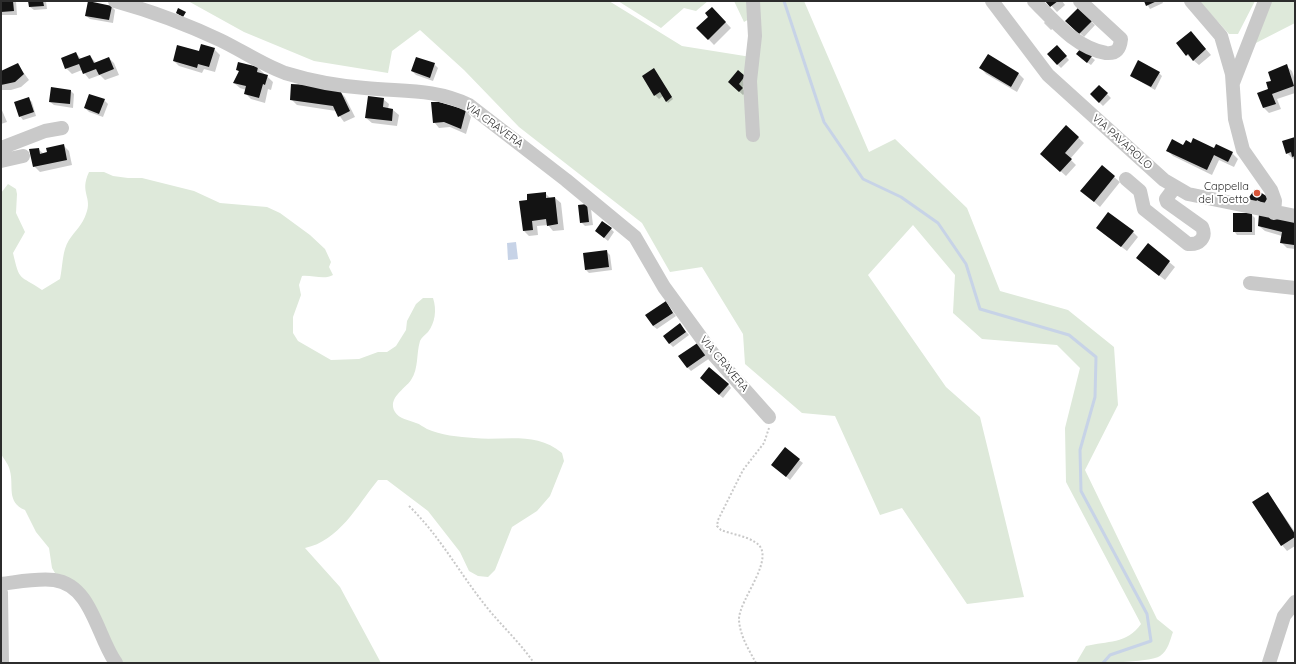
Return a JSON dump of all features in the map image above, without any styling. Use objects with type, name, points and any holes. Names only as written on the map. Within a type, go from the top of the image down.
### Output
[{"type":"street","name":"VIA CRAVERA","points":[[115,1],[156,13],[218,39],[284,72],[331,84],[366,88],[427,91],[453,97],[469,105],[566,180],[635,237],[664,287],[713,354],[769,417]]},
{"type":"street","points":[[753,1],[755,36],[750,81],[753,134]]},
{"type":"street","name":"VIA PAVAROLO","points":[[992,1],[1048,75],[1164,180],[1188,194],[1274,213],[1295,216]]},
{"type":"street","points":[[1034,1],[1071,37],[1092,50],[1112,53],[1117,51],[1120,46],[1121,39],[1080,1]]},
{"type":"street","points":[[1191,1],[1221,36],[1232,74],[1235,119],[1243,150],[1271,190],[1275,201],[1274,213]]},
{"type":"street","points":[[1232,86],[1265,1]]},
{"type":"street","points":[[1,148],[45,131],[62,128]]},
{"type":"street","points":[[1,161],[23,156]]},
{"type":"street","points":[[1126,179],[1140,191],[1144,209],[1188,244],[1196,244],[1201,241],[1203,236],[1202,227],[1167,202],[1166,199],[1175,187]]},
{"type":"street","points":[[1250,284],[1295,288]]},
{"type":"street","points":[[1,584],[54,580],[65,583],[77,591],[86,603],[109,660]]},
{"type":"street","points":[[1,592],[2,663]]},
{"type":"street","points":[[1269,663],[1284,616],[1295,602]]},
{"type":"path","points":[[756,663],[741,634],[739,619],[744,601],[761,567],[763,557],[762,549],[756,542],[721,530],[717,526],[718,520],[743,470],[764,443],[769,429],[769,417]]},
{"type":"path","points":[[409,506],[427,523],[489,609],[512,634],[534,663]]},
{"type":"green space","points":[[188,1],[609,1],[682,46],[751,57],[760,1],[804,1],[869,152],[895,139],[967,208],[1000,291],[1068,310],[1114,347],[1118,405],[1085,470],[1157,619],[1173,632],[1163,654],[1145,660],[1076,663],[1086,646],[1116,641],[1129,635],[1141,624],[1066,482],[1065,428],[1080,368],[1057,345],[982,339],[953,313],[955,275],[913,225],[868,275],[946,387],[980,417],[1024,597],[967,604],[902,508],[880,515],[835,416],[802,413],[745,364],[743,334],[702,267],[670,272],[642,223],[519,127],[464,70],[420,30],[392,51],[388,73],[314,61],[244,32]]},
{"type":"green space","points":[[618,1],[708,1],[696,11],[684,8],[661,28]]},
{"type":"green space","points":[[734,1],[750,1],[751,18],[744,22]]},
{"type":"green space","points":[[1199,1],[1255,1],[1238,34],[1229,34]]},
{"type":"green space","points":[[1267,1],[1295,1],[1295,23],[1250,46]]},
{"type":"green space","points":[[89,172],[104,172],[113,176],[142,178],[194,191],[220,203],[267,207],[280,213],[310,235],[325,249],[331,262],[329,267],[333,275],[322,277],[302,276],[299,285],[301,295],[293,317],[293,333],[298,341],[331,360],[359,359],[378,352],[387,352],[396,346],[406,330],[407,321],[416,304],[423,298],[433,298],[435,307],[434,320],[428,332],[420,341],[414,375],[393,402],[395,412],[402,418],[417,423],[432,431],[444,434],[485,439],[531,439],[552,446],[562,453],[564,461],[550,496],[537,511],[512,527],[495,570],[488,577],[478,576],[469,571],[460,552],[428,511],[387,480],[378,480],[355,511],[338,530],[317,544],[305,548],[340,587],[381,663],[122,663],[68,580],[55,573],[52,568],[49,548],[36,532],[25,510],[15,503],[8,464],[1,454],[1,193],[8,184],[16,189],[16,213],[25,232],[13,253],[15,263],[19,274],[22,277],[42,290],[60,279],[67,244],[85,218],[88,203],[85,185]]},
{"type":"water","points":[[516,242],[518,259],[508,260],[507,243]]},
{"type":"building","points":[[1,1],[13,1],[14,11],[1,12]]},
{"type":"building","points":[[28,1],[43,1],[44,6],[29,7]]},
{"type":"building","points":[[88,1],[112,6],[109,20],[85,16]]},
{"type":"building","points":[[1045,1],[1058,1],[1050,7]]},
{"type":"building","points":[[1144,1],[1157,1],[1146,6]]},
{"type":"building","points":[[712,7],[726,22],[708,40],[696,28],[708,17],[705,13]]},
{"type":"building","points":[[178,8],[186,12],[183,17],[176,13]]},
{"type":"building","points":[[1078,8],[1092,21],[1079,34],[1065,21]]},
{"type":"building","points":[[1191,31],[1206,49],[1193,61],[1188,54],[1186,56],[1176,43]]},
{"type":"building","points":[[201,44],[215,48],[209,67],[198,64],[197,68],[173,61],[177,45],[199,51]]},
{"type":"building","points":[[1057,45],[1067,56],[1057,65],[1047,54]]},
{"type":"building","points":[[1081,48],[1092,56],[1087,63],[1076,54]]},
{"type":"building","points":[[76,52],[79,59],[90,55],[94,63],[109,57],[114,69],[99,75],[96,69],[83,74],[79,64],[65,69],[61,58]]},
{"type":"building","points":[[988,54],[1019,73],[1011,87],[979,68]]},
{"type":"building","points":[[416,57],[435,63],[430,78],[411,71]]},
{"type":"building","points":[[1138,60],[1160,72],[1151,87],[1130,76]]},
{"type":"building","points":[[238,62],[258,67],[257,72],[268,75],[265,85],[263,84],[259,98],[244,94],[246,86],[233,83],[239,71],[236,70]]},
{"type":"building","points":[[18,63],[24,74],[15,82],[1,85],[1,71]]},
{"type":"building","points":[[1287,64],[1294,86],[1272,94],[1276,104],[1263,108],[1257,93],[1268,89],[1266,82],[1271,81],[1268,72]]},
{"type":"building","points":[[654,68],[672,97],[666,102],[660,92],[654,96],[642,76]]},
{"type":"building","points":[[738,70],[745,76],[739,84],[743,88],[739,92],[728,82]]},
{"type":"building","points":[[291,84],[325,86],[340,90],[350,111],[338,117],[333,106],[290,100]]},
{"type":"building","points":[[1099,85],[1108,93],[1099,103],[1090,94]]},
{"type":"building","points":[[51,87],[71,90],[70,104],[49,102]]},
{"type":"building","points":[[89,94],[105,99],[99,114],[84,108]]},
{"type":"building","points":[[368,96],[384,98],[383,107],[393,109],[392,121],[365,118]]},
{"type":"building","points":[[29,97],[34,112],[19,117],[14,102]]},
{"type":"building","points":[[431,102],[439,102],[466,110],[461,129],[444,122],[433,123]]},
{"type":"building","points":[[1066,125],[1079,137],[1065,153],[1072,159],[1060,172],[1040,154]]},
{"type":"building","points":[[1295,137],[1295,156],[1292,157],[1291,152],[1286,154],[1282,141]]},
{"type":"building","points":[[1193,138],[1214,148],[1216,144],[1233,152],[1228,162],[1214,155],[1207,170],[1166,151],[1172,139],[1183,145],[1186,140],[1191,143]]},
{"type":"building","points":[[64,144],[67,160],[33,167],[29,149],[39,148],[40,154],[47,152],[46,148]]},
{"type":"building","points":[[1102,165],[1115,176],[1094,202],[1080,191]]},
{"type":"building","name":"Cappella del Toetto","points":[[1255,189],[1268,197],[1264,204],[1257,200],[1254,205],[1247,200]]},
{"type":"building","points":[[546,192],[546,198],[555,197],[558,224],[547,226],[546,219],[532,221],[533,230],[523,231],[519,201],[527,200],[527,194]]},
{"type":"building","points":[[587,204],[589,222],[580,223],[578,205]]},
{"type":"building","points":[[1108,212],[1134,231],[1121,247],[1096,228]]},
{"type":"building","points":[[1233,213],[1252,213],[1252,232],[1233,232]]},
{"type":"building","points":[[1259,214],[1295,221],[1294,245],[1280,243],[1282,232],[1258,226]]},
{"type":"building","points":[[602,221],[612,228],[604,238],[595,231]]},
{"type":"building","points":[[1148,243],[1170,261],[1159,276],[1136,258]]},
{"type":"building","points":[[607,250],[609,267],[585,270],[583,253]]},
{"type":"building","points":[[666,301],[673,313],[653,326],[645,315]]},
{"type":"building","points":[[680,323],[686,332],[669,344],[663,336]]},
{"type":"building","points":[[699,342],[707,354],[687,368],[678,356]]},
{"type":"building","points":[[709,367],[729,384],[719,395],[700,378]]},
{"type":"building","points":[[785,447],[800,459],[786,477],[771,465]]},
{"type":"building","points":[[1268,492],[1295,534],[1295,537],[1281,546],[1252,502]]},
{"type":"waterway","points":[[784,1],[824,122],[863,179],[901,197],[938,223],[966,264],[980,309],[1069,335],[1096,357],[1095,397],[1080,450],[1081,491],[1147,614],[1151,641],[1110,655],[1103,663]]},
{"type":"place","name":"Cappella del Toetto","points":[[1257,193]]}]
